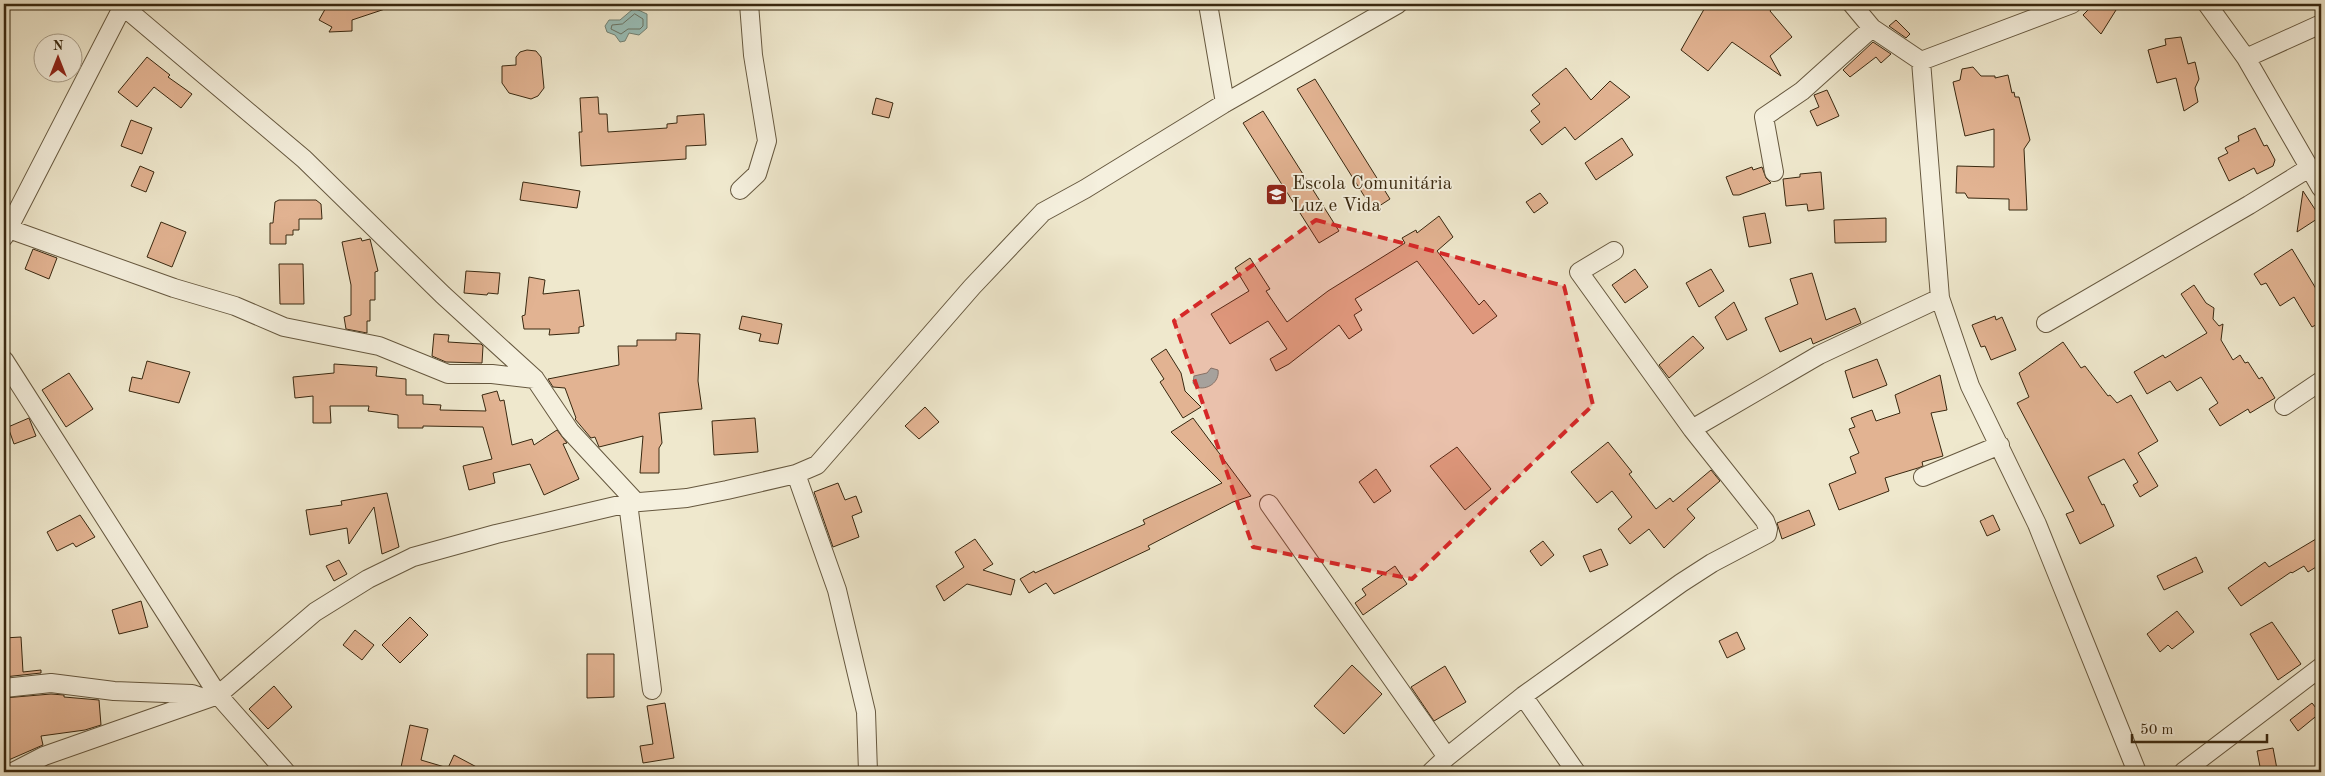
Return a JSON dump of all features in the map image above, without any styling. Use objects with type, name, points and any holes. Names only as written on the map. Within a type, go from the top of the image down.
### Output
[{"type":"street","points":[[740,190],[757,174],[766,141],[753,55],[749,4]]},
{"type":"street","points":[[1208,4],[1225,103]]},
{"type":"street","points":[[13,772],[44,756],[211,696],[316,612],[368,579],[422,555],[631,502],[687,498],[796,474],[817,465],[972,287],[1044,212],[1225,103],[1398,4]]},
{"type":"street","points":[[1852,4],[1872,28],[1921,61]]},
{"type":"street","points":[[1921,61],[2072,4]]},
{"type":"street","points":[[2207,4],[2246,58],[2321,188]]},
{"type":"street","points":[[536,379],[492,374],[448,374],[380,346],[284,327],[234,306],[6,233],[124,5],[304,159],[443,295],[536,379],[570,431],[631,502],[652,690]]},
{"type":"street","points":[[2246,58],[2321,24]]},
{"type":"street","points":[[1774,172],[1764,117],[1802,90],[1872,28]]},
{"type":"street","points":[[1921,61],[1940,298],[1970,386],[2037,524],[2137,772]]},
{"type":"street","points":[[2046,322],[2249,206],[2309,168]]},
{"type":"street","points":[[1431,772],[1523,696],[1681,582],[1712,562],[1767,534],[1768,528],[1765,521],[1692,429],[1580,272],[1614,252]]},
{"type":"street","points":[[1692,429],[1819,355],[1940,298]]},
{"type":"street","points":[[4,360],[211,696],[286,772]]},
{"type":"street","points":[[2284,406],[2321,381]]},
{"type":"street","points":[[1923,477],[2000,445]]},
{"type":"street","points":[[796,474],[837,590],[866,712],[868,772]]},
{"type":"street","points":[[1269,504],[1447,757]]},
{"type":"street","points":[[2183,772],[2321,667]]},
{"type":"street","points":[[4,688],[51,682],[114,691],[211,696]]},
{"type":"street","points":[[1523,696],[1576,772]]},
{"type":"highlighted area","points":[[1316,220],[1564,286],[1593,405],[1412,579],[1253,547],[1174,321]]},
{"type":"water","points":[[633,9],[647,14],[647,28],[639,35],[629,33],[625,41],[620,42],[615,35],[607,32],[605,26],[609,20],[620,20]]},
{"type":"water","points":[[1211,368],[1218,370],[1215,382],[1208,387],[1196,387],[1193,383],[1194,376],[1207,373]]},
{"type":"building","points":[[328,4],[393,4],[394,6],[352,20],[352,31],[329,32],[332,27],[319,20]]},
{"type":"building","points":[[1707,4],[1775,4],[1770,11],[1792,37],[1770,56],[1781,76],[1732,42],[1708,71],[1681,50]]},
{"type":"building","points":[[2111,4],[2116,10],[2101,34],[2083,15],[2092,6]]},
{"type":"building","points":[[1896,20],[1910,34],[1906,38],[1889,26]]},
{"type":"building","points":[[2181,37],[2188,64],[2195,62],[2199,79],[2195,88],[2198,102],[2184,111],[2176,78],[2157,83],[2148,50],[2166,45],[2165,39]]},
{"type":"building","points":[[1873,42],[1891,54],[1881,63],[1876,57],[1850,77],[1843,70]]},
{"type":"building","points":[[527,50],[536,51],[541,57],[544,88],[538,96],[531,99],[509,93],[502,83],[502,66],[516,65],[516,57],[520,52]]},
{"type":"building","points":[[147,57],[170,75],[168,77],[192,94],[181,108],[154,87],[137,107],[118,92]]},
{"type":"building","points":[[1973,67],[1981,76],[1995,76],[1995,78],[2008,75],[2012,93],[2014,92],[2015,97],[2019,97],[2030,140],[2024,149],[2027,210],[2009,210],[2009,199],[1968,198],[1965,193],[1956,193],[1957,166],[1994,167],[1994,129],[1965,136],[1953,82],[1960,80],[1962,69]]},
{"type":"building","points":[[1566,68],[1591,100],[1610,81],[1630,97],[1575,140],[1565,127],[1542,145],[1530,130],[1540,122],[1531,111],[1540,104],[1532,95]]},
{"type":"building","points":[[1315,79],[1390,199],[1373,210],[1297,89]]},
{"type":"building","points":[[1827,90],[1839,116],[1817,126],[1810,111],[1819,107],[1814,95]]},
{"type":"building","points":[[598,97],[599,114],[607,114],[608,132],[667,128],[667,124],[677,123],[677,116],[704,114],[706,145],[686,146],[686,159],[581,166],[580,98]]},
{"type":"building","points":[[876,98],[893,103],[889,118],[872,114]]},
{"type":"building","points":[[1263,111],[1339,231],[1319,243],[1243,123]]},
{"type":"building","points":[[131,120],[152,128],[142,154],[121,146]]},
{"type":"building","points":[[2255,128],[2264,146],[2267,145],[2275,160],[2273,166],[2257,174],[2254,168],[2229,181],[2218,158],[2228,153],[2225,148],[2239,141],[2238,136]]},
{"type":"building","points":[[1622,138],[1633,155],[1596,180],[1585,163]]},
{"type":"building","points":[[140,166],[154,172],[146,192],[131,186]]},
{"type":"building","points":[[1752,167],[1753,170],[1762,167],[1766,178],[1771,183],[1739,195],[1733,195],[1726,177]]},
{"type":"building","points":[[1821,172],[1824,209],[1808,211],[1807,204],[1786,206],[1783,179],[1800,177],[1800,174]]},
{"type":"building","points":[[523,182],[580,191],[577,208],[520,200]]},
{"type":"building","points":[[2303,191],[2320,217],[2297,232]]},
{"type":"building","points":[[1540,193],[1548,203],[1534,213],[1526,202]]},
{"type":"building","points":[[279,200],[316,200],[321,204],[322,219],[299,219],[299,230],[293,230],[293,235],[286,235],[286,244],[270,244],[270,223],[273,223],[275,202]]},
{"type":"building","points":[[1765,213],[1771,243],[1749,247],[1743,217]]},
{"type":"building","points":[[1439,216],[1453,237],[1437,251],[1479,305],[1484,300],[1497,316],[1473,334],[1417,261],[1355,299],[1362,310],[1354,315],[1362,330],[1349,339],[1339,325],[1289,364],[1276,371],[1270,359],[1287,349],[1268,321],[1230,344],[1211,314],[1249,291],[1235,268],[1250,258],[1270,289],[1266,291],[1287,322],[1328,291],[1405,243],[1402,238],[1416,230],[1417,233]]},
{"type":"building","points":[[1886,218],[1886,242],[1835,243],[1834,220]]},
{"type":"building","points":[[161,222],[186,232],[172,267],[147,257]]},
{"type":"building","points":[[361,238],[362,241],[370,239],[378,271],[375,272],[375,300],[370,300],[370,321],[367,321],[367,333],[346,329],[344,317],[351,315],[351,285],[342,242]]},
{"type":"building","points":[[33,249],[57,258],[49,279],[25,269]]},
{"type":"building","points":[[2292,249],[2321,297],[2321,322],[2312,327],[2294,297],[2280,306],[2266,283],[2261,285],[2254,274]]},
{"type":"building","points":[[279,264],[303,264],[304,304],[280,304]]},
{"type":"building","points":[[1635,269],[1648,287],[1625,303],[1612,285]]},
{"type":"building","points":[[1711,269],[1724,291],[1699,307],[1686,283]]},
{"type":"building","points":[[466,271],[500,273],[498,294],[464,293]]},
{"type":"building","points":[[1812,273],[1826,320],[1855,308],[1861,323],[1813,344],[1811,338],[1780,352],[1765,318],[1798,304],[1790,279]]},
{"type":"building","points":[[529,277],[545,280],[543,294],[579,290],[584,326],[579,327],[579,333],[549,335],[550,329],[524,329],[522,316],[525,315]]},
{"type":"building","points":[[2194,285],[2206,303],[2214,308],[2213,319],[2219,326],[2223,324],[2221,340],[2233,360],[2240,355],[2245,363],[2248,362],[2259,379],[2262,377],[2275,398],[2250,413],[2248,409],[2220,426],[2209,409],[2218,403],[2201,377],[2177,391],[2170,381],[2147,394],[2134,372],[2163,355],[2165,358],[2207,333],[2181,294]]},
{"type":"building","points":[[1734,302],[1747,330],[1727,340],[1715,317]]},
{"type":"building","points":[[742,316],[782,324],[778,344],[759,341],[761,334],[739,329]]},
{"type":"building","points":[[1995,316],[1996,320],[2002,317],[2016,350],[1991,360],[1985,346],[1981,347],[1972,325]]},
{"type":"building","points":[[676,333],[700,334],[698,381],[702,409],[659,413],[662,443],[659,448],[659,473],[640,473],[643,436],[599,447],[595,437],[591,438],[575,419],[565,388],[553,387],[548,379],[619,365],[618,346],[637,346],[637,340],[676,340]]},
{"type":"building","points":[[434,334],[449,335],[448,342],[481,344],[483,346],[482,363],[446,362],[432,356]]},
{"type":"building","points":[[1693,336],[1704,348],[1669,378],[1659,365]]},
{"type":"building","points":[[2063,342],[2081,368],[2085,366],[2108,396],[2110,395],[2117,403],[2131,395],[2158,441],[2138,453],[2158,486],[2140,497],[2133,485],[2138,482],[2124,459],[2088,477],[2114,526],[2080,544],[2066,514],[2074,511],[2017,403],[2029,397],[2019,373]]},
{"type":"building","points":[[1166,349],[1181,373],[1185,391],[1201,407],[1183,418],[1160,382],[1164,379],[1151,359]]},
{"type":"building","points":[[1877,359],[1887,385],[1853,398],[1845,371]]},
{"type":"building","points":[[147,361],[190,372],[179,403],[129,391],[132,377],[142,379]]},
{"type":"building","points":[[334,364],[377,367],[376,376],[406,379],[406,395],[423,395],[423,404],[441,405],[440,410],[486,411],[482,395],[497,391],[500,401],[504,400],[512,445],[532,439],[534,445],[557,430],[567,443],[563,444],[579,479],[544,495],[530,464],[493,473],[495,483],[469,490],[463,466],[492,459],[483,427],[423,426],[423,428],[398,428],[398,415],[368,411],[369,406],[330,406],[331,423],[313,423],[313,396],[295,398],[293,377],[334,373]]},
{"type":"building","points":[[69,373],[93,409],[66,427],[42,390]]},
{"type":"building","points":[[1940,375],[1947,410],[1931,413],[1943,456],[1922,462],[1923,466],[1918,468],[1885,478],[1889,491],[1839,510],[1829,484],[1856,473],[1850,457],[1859,453],[1849,429],[1855,427],[1851,418],[1872,410],[1876,421],[1900,413],[1895,395]]},
{"type":"building","points":[[925,407],[939,422],[919,439],[905,426]]},
{"type":"building","points":[[29,418],[36,436],[14,444],[8,427]]},
{"type":"building","points":[[755,418],[758,452],[714,455],[712,421]]},
{"type":"building","points":[[1193,418],[1251,496],[1233,502],[1148,546],[1150,549],[1054,594],[1046,583],[1029,593],[1020,579],[1034,571],[1035,573],[1145,524],[1143,520],[1222,483],[1171,432]]},
{"type":"building","points":[[1608,442],[1632,472],[1629,474],[1656,509],[1670,498],[1673,502],[1711,470],[1720,481],[1687,509],[1695,518],[1664,548],[1649,529],[1630,544],[1618,529],[1632,517],[1612,491],[1597,503],[1571,472]]},
{"type":"building","points":[[1457,447],[1491,489],[1465,510],[1430,466]]},
{"type":"building","points":[[1376,469],[1391,491],[1374,503],[1359,482]]},
{"type":"building","points":[[838,483],[845,500],[856,496],[862,512],[852,516],[859,537],[833,547],[814,492]]},
{"type":"building","points":[[387,493],[399,547],[382,554],[374,507],[349,544],[347,528],[310,535],[306,510],[342,505],[341,501]]},
{"type":"building","points":[[1809,510],[1815,525],[1782,539],[1777,523]]},
{"type":"building","points":[[80,515],[95,537],[76,547],[73,543],[57,551],[47,532]]},
{"type":"building","points":[[1993,515],[2000,530],[1987,536],[1980,521]]},
{"type":"building","points":[[2321,536],[2321,564],[2308,572],[2304,566],[2291,572],[2241,606],[2228,588],[2265,562],[2269,567]]},
{"type":"building","points":[[975,539],[993,564],[983,570],[1015,580],[1011,595],[967,584],[944,601],[936,586],[964,567],[955,552]]},
{"type":"building","points":[[1543,541],[1554,555],[1541,566],[1530,551]]},
{"type":"building","points":[[1601,549],[1608,565],[1590,572],[1583,556]]},
{"type":"building","points":[[2196,557],[2203,572],[2164,590],[2157,576]]},
{"type":"building","points":[[339,560],[347,574],[334,581],[326,566]]},
{"type":"building","points":[[1395,566],[1407,584],[1363,615],[1355,603],[1366,595],[1362,589]]},
{"type":"building","points":[[141,601],[148,627],[119,634],[112,610]]},
{"type":"building","points":[[2177,611],[2194,632],[2172,649],[2168,645],[2160,652],[2147,634]]},
{"type":"building","points":[[410,617],[428,635],[400,663],[382,645]]},
{"type":"building","points":[[2272,622],[2301,664],[2278,680],[2250,634]]},
{"type":"building","points":[[355,630],[374,645],[362,660],[343,645]]},
{"type":"building","points":[[1737,632],[1745,649],[1727,658],[1719,641]]},
{"type":"building","points":[[21,637],[23,672],[41,670],[41,673],[4,677],[4,638]]},
{"type":"building","points":[[587,654],[614,654],[614,697],[587,698]]},
{"type":"building","points":[[1352,665],[1382,694],[1344,734],[1314,706]]},
{"type":"building","points":[[1445,666],[1466,702],[1434,721],[1411,687]]},
{"type":"building","points":[[274,686],[292,707],[268,729],[249,709]]},
{"type":"building","points":[[51,694],[99,700],[101,725],[85,730],[41,736],[43,745],[4,762],[4,698]]},
{"type":"building","points":[[665,703],[674,758],[643,763],[640,746],[653,744],[647,706]]},
{"type":"building","points":[[2312,703],[2320,713],[2298,731],[2290,720]]},
{"type":"building","points":[[410,725],[428,729],[421,760],[448,768],[454,755],[486,772],[400,772]]},
{"type":"building","points":[[2273,748],[2277,769],[2261,772],[2257,751]]},
{"type":"place","name":"Escola Comunitária Luz e Vida","points":[[1276,195]]}]
